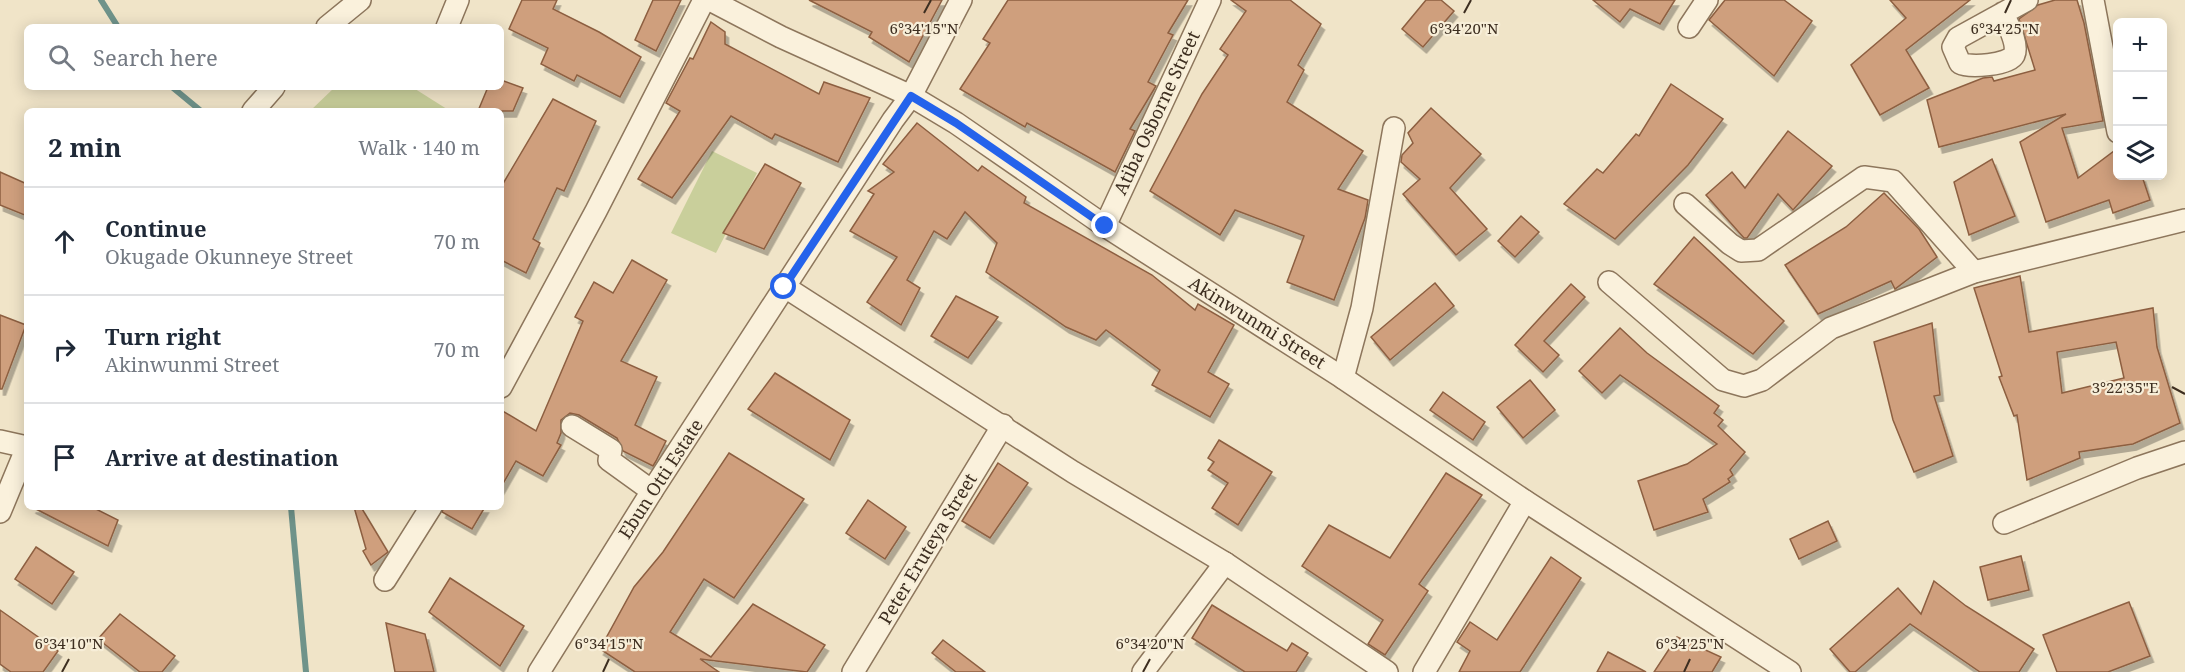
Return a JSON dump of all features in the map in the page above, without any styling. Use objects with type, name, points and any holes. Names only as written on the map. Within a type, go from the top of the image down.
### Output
[{"type":"street","points":[[331,24],[360,0]]},
{"type":"street","points":[[448,24],[458,0]]},
{"type":"street","points":[[504,381],[596,211],[704,0]]},
{"type":"street","name":"Akinwunmi Street","points":[[710,0],[781,37],[911,96],[956,123],[1105,226],[1343,378],[1525,501],[1790,672]]},
{"type":"street","name":"Ebun Otti Estate","points":[[539,672],[784,287],[911,96],[961,0]]},
{"type":"street","name":"Atiba Osborne Street","points":[[1105,226],[1210,0]]},
{"type":"street","points":[[1689,27],[1707,0]]},
{"type":"street","points":[[2003,13],[2027,0]]},
{"type":"street","points":[[2093,0],[2117,126]]},
{"type":"street","points":[[256,108],[272,90]]},
{"type":"street","points":[[1343,378],[1362,308],[1394,128]]},
{"type":"street","points":[[1685,204],[1741,251],[1758,250],[1864,177],[1882,177],[1893,181],[1974,272]]},
{"type":"street","points":[[1609,282],[1723,380],[1743,386],[1762,380],[1831,328],[1974,272],[2185,220]]},
{"type":"street","points":[[784,287],[1073,472],[1225,563],[1387,672]]},
{"type":"street","name":"Peter Eruteya Street","points":[[853,672],[1002,425]]},
{"type":"street","points":[[572,426],[611,450],[609,460],[652,492]]},
{"type":"street","points":[[0,441],[24,446]]},
{"type":"street","points":[[2004,523],[2137,468],[2185,453]]},
{"type":"street","points":[[0,512],[24,454]]},
{"type":"street","points":[[1424,672],[1525,501]]},
{"type":"street","points":[[386,580],[428,510]]},
{"type":"street","points":[[1143,672],[1225,563]]},
{"type":"green space","points":[[332,90],[417,90],[445,108],[313,108]]},
{"type":"green space","points":[[712,151],[757,173],[716,253],[671,233]]},
{"type":"building","points":[[522,0],[557,0],[553,9],[599,32],[641,57],[620,97],[577,75],[574,81],[541,64],[548,48],[509,29]]},
{"type":"building","points":[[653,0],[681,0],[656,51],[635,40]]},
{"type":"building","points":[[809,0],[942,0],[909,62],[869,37],[872,32]]},
{"type":"building","points":[[1008,0],[1188,0],[1168,33],[1173,35],[1148,82],[1156,86],[1130,129],[1135,131],[1115,172],[1027,123],[1025,127],[960,89],[990,43],[983,39]]},
{"type":"building","points":[[1231,0],[1290,0],[1321,24],[1298,65],[1304,70],[1287,102],[1363,151],[1338,189],[1368,200],[1365,218],[1334,300],[1287,282],[1304,236],[1235,210],[1220,235],[1150,191],[1202,94],[1228,55],[1220,49],[1246,11]]},
{"type":"building","points":[[1426,0],[1441,0],[1454,11],[1423,47],[1402,29]]},
{"type":"building","points":[[1593,0],[1675,0],[1660,24],[1630,9],[1620,22]]},
{"type":"building","points":[[1725,0],[1784,0],[1812,21],[1774,76],[1709,20]]},
{"type":"building","points":[[1890,0],[1970,0],[1906,50],[1929,88],[1880,115],[1851,65],[1906,18]]},
{"type":"building","points":[[2055,0],[2077,0],[2084,23],[2103,121],[2062,128],[2078,178],[2113,152],[2113,180],[2143,180],[2150,200],[2113,213],[2109,200],[2046,222],[2020,142],[2066,114],[1939,147],[1927,100],[1983,78],[1992,77],[1994,81],[2035,70],[2019,19],[2038,5]]},
{"type":"building","points":[[711,22],[725,32],[725,44],[819,94],[824,82],[870,98],[838,162],[775,134],[772,139],[731,116],[672,198],[638,179],[680,111],[666,103],[690,58],[693,59]]},
{"type":"building","points":[[504,81],[523,88],[513,111],[504,111],[504,108],[479,108],[487,90],[504,90]]},
{"type":"building","points":[[1671,84],[1723,119],[1688,165],[1615,239],[1564,204],[1597,169],[1603,173],[1636,134],[1639,136]]},
{"type":"building","points":[[553,99],[596,121],[564,191],[557,188],[533,239],[540,243],[526,273],[504,262],[504,182]]},
{"type":"building","points":[[1431,108],[1481,154],[1450,188],[1487,229],[1456,255],[1403,194],[1420,179],[1401,162],[1402,155],[1413,143],[1408,133]]},
{"type":"building","points":[[917,123],[978,171],[982,166],[1026,197],[1024,203],[1152,275],[1195,310],[1198,304],[1234,325],[1208,372],[1229,384],[1210,417],[1152,385],[1160,370],[1106,330],[1096,340],[1066,327],[986,272],[997,243],[965,212],[947,239],[934,231],[907,280],[920,288],[901,325],[867,302],[897,257],[850,231],[874,194],[868,191],[894,172],[883,164]]},
{"type":"building","points":[[1788,131],[1832,166],[1793,210],[1778,194],[1747,238],[1744,238],[1706,195],[1732,172],[1745,188]]},
{"type":"building","points":[[1992,159],[2015,216],[1969,235],[1954,182]]},
{"type":"building","points":[[765,164],[801,183],[764,249],[723,233]]},
{"type":"building","points":[[0,172],[24,183],[24,215],[0,205]]},
{"type":"building","points":[[1884,193],[1919,229],[1937,257],[1895,289],[1891,281],[1818,314],[1785,265],[1846,227]]},
{"type":"building","points":[[1521,216],[1539,232],[1515,257],[1498,241]]},
{"type":"building","points":[[1694,237],[1784,321],[1753,354],[1654,284]]},
{"type":"building","points":[[632,260],[667,280],[621,361],[657,377],[635,425],[666,441],[656,461],[653,466],[623,451],[617,438],[579,415],[570,413],[561,420],[561,433],[557,443],[561,445],[543,476],[516,461],[504,482],[504,412],[536,431],[583,321],[575,317],[594,282],[613,293]]},
{"type":"building","points":[[2020,276],[2029,332],[2153,308],[2157,347],[2180,423],[2133,444],[2079,452],[2080,458],[2027,480],[2017,415],[2014,416],[1999,377],[2002,376],[1974,288]],"holes":[[[2116,342],[2124,378],[2062,393],[2057,352]]]},
{"type":"building","points":[[1435,283],[1454,306],[1390,360],[1371,337]]},
{"type":"building","points":[[1571,284],[1585,297],[1544,341],[1559,355],[1543,372],[1515,345]]},
{"type":"building","points":[[956,296],[998,317],[968,358],[931,336]]},
{"type":"building","points":[[0,315],[24,324],[24,330],[2,389],[0,389]]},
{"type":"building","points":[[1932,323],[1940,395],[1934,396],[1953,456],[1914,472],[1893,420],[1874,342]]},
{"type":"building","points":[[1620,328],[1647,353],[1719,406],[1714,413],[1723,420],[1718,426],[1745,452],[1730,470],[1733,475],[1728,479],[1730,482],[1703,499],[1708,512],[1654,530],[1638,481],[1687,464],[1717,444],[1620,375],[1602,393],[1579,371]]},
{"type":"building","points":[[775,373],[850,420],[830,460],[748,409]]},
{"type":"building","points":[[1530,380],[1555,410],[1523,438],[1497,407]]},
{"type":"building","points":[[1443,392],[1485,422],[1473,440],[1430,410]]},
{"type":"building","points":[[1219,440],[1272,472],[1238,525],[1212,508],[1228,483],[1208,470],[1214,462],[1208,458]]},
{"type":"building","points":[[729,453],[804,499],[734,598],[704,579],[670,632],[711,657],[753,604],[825,645],[807,672],[700,659],[719,672],[635,672],[600,649],[634,587],[663,552]]},
{"type":"building","points":[[998,463],[1028,483],[990,538],[962,521]]},
{"type":"building","points":[[1446,473],[1482,495],[1419,584],[1428,591],[1385,655],[1368,644],[1383,620],[1302,566],[1329,525],[1390,558]]},
{"type":"building","points":[[868,500],[906,527],[885,559],[846,533]]},
{"type":"building","points":[[38,510],[98,510],[118,520],[108,546]]},
{"type":"building","points":[[355,510],[363,510],[388,552],[371,565],[363,551],[366,549]]},
{"type":"building","points":[[443,510],[483,510],[472,529],[442,512]]},
{"type":"building","points":[[1828,521],[1837,541],[1799,559],[1790,539]]},
{"type":"building","points":[[36,547],[74,572],[52,604],[15,579]]},
{"type":"building","points":[[2021,556],[2029,590],[1988,600],[1980,567]]},
{"type":"building","points":[[1551,557],[1581,578],[1520,672],[1459,672],[1470,651],[1457,642],[1470,622],[1497,640]]},
{"type":"building","points":[[450,578],[524,626],[500,666],[429,612]]},
{"type":"building","points":[[1934,581],[1966,606],[2034,649],[2019,672],[1980,672],[1910,624],[1855,672],[1850,672],[1830,649],[1898,588],[1921,614]]},
{"type":"building","points":[[2129,602],[2150,656],[2108,672],[2057,672],[2043,635]]},
{"type":"building","points":[[1212,605],[1287,651],[1292,643],[1308,653],[1296,672],[1245,672],[1192,638]]},
{"type":"building","points":[[0,610],[58,651],[43,672],[11,672],[0,664]]},
{"type":"building","points":[[120,614],[175,656],[162,672],[140,672],[98,639]]},
{"type":"building","points":[[386,623],[425,634],[434,672],[395,672]]},
{"type":"building","points":[[1677,637],[1721,657],[1712,672],[1654,672]]},
{"type":"building","points":[[943,640],[985,672],[956,672],[932,653]]},
{"type":"building","points":[[1608,652],[1646,672],[1597,672]]},
{"type":"waterway","points":[[101,0],[116,24]]},
{"type":"waterway","points":[[176,90],[197,108]]},
{"type":"waterway","points":[[291,510],[306,672]]},
{"type":"route","points":[[784,287],[892,120],[911,96],[956,123],[1105,226]]}]
